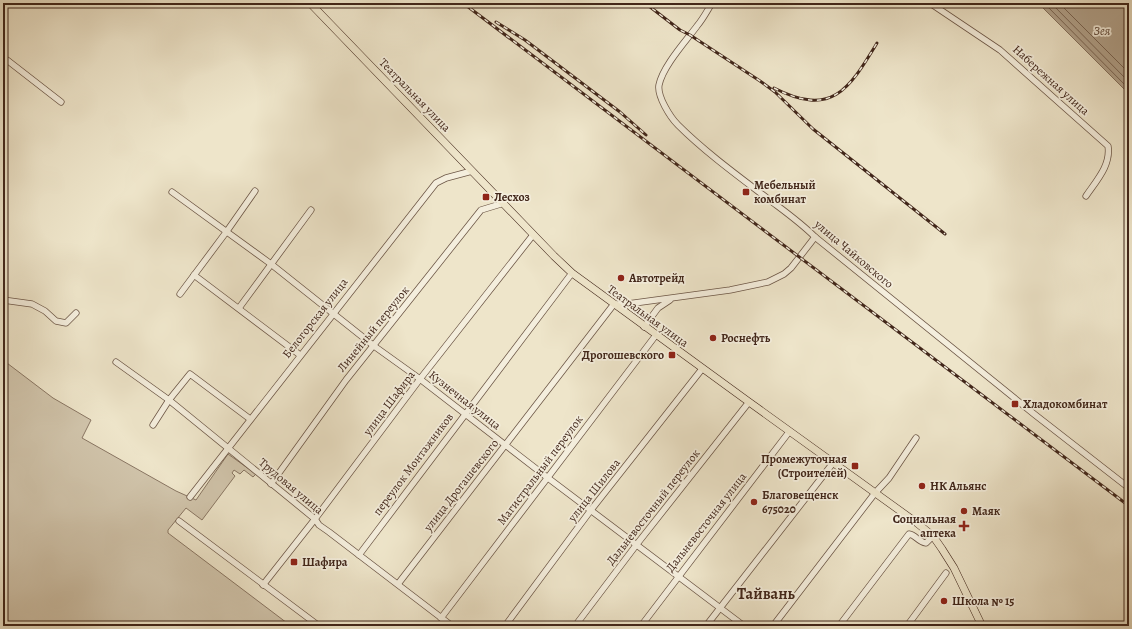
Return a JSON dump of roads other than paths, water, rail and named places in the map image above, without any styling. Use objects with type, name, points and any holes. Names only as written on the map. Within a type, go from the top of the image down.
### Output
[{"type":"main road","name":"Театральная улица","points":[[310,3],[504,203],[533,235],[572,273],[789,432],[917,522],[933,536],[954,568],[982,626]]},
{"type":"street","name":"улица Чайковского","points":[[712,3],[666,69],[659,85],[661,97],[666,109],[676,124],[728,169],[800,223],[815,237],[1034,414],[1129,488]]},
{"type":"street","name":"Набережная улица","points":[[930,3],[1000,50],[1108,146],[1109,154],[1105,168],[1086,196]]},
{"type":"street","points":[[3,60],[7,60],[61,102]]},
{"type":"street","name":"Белогорская улица","points":[[190,497],[436,183],[446,178],[472,171]]},
{"type":"street","points":[[180,294],[255,191]]},
{"type":"street","name":"Кузнечная улица","points":[[172,192],[271,264],[374,346],[420,379],[744,626]]},
{"type":"street","name":"Линейный переулок","points":[[271,484],[346,380],[481,210],[504,203]]},
{"type":"street","points":[[238,308],[311,210]]},
{"type":"street","name":"улица Шафира","points":[[263,585],[315,519],[420,379],[533,235]]},
{"type":"street","points":[[614,304],[627,304],[730,290],[768,282],[778,278],[791,268],[815,237]]},
{"type":"street","name":"переулок Монтажников","points":[[359,555],[572,273]]},
{"type":"street","points":[[194,274],[300,355]]},
{"type":"street","points":[[644,327],[658,308],[665,302],[674,298]]},
{"type":"street","points":[[3,300],[32,304],[45,311],[56,321],[66,323],[76,313]]},
{"type":"street","name":"улица Дрогашевского","points":[[398,584],[614,304]]},
{"type":"street","name":"Магистральный переулок","points":[[441,618],[656,335]]},
{"type":"street","name":"Трудовая улица","points":[[116,362],[169,400],[315,519],[319,525],[452,626]]},
{"type":"street","name":"улица Шилова","points":[[505,626],[591,510],[702,369]]},
{"type":"street","points":[[153,425],[169,400],[190,374],[250,419]]},
{"type":"street","name":"Дальневосточный переулок","points":[[575,626],[637,544],[749,402]]},
{"type":"street","name":"Дальневосточная улица","points":[[641,626],[789,432]]},
{"type":"street","points":[[773,626],[875,493],[889,478],[916,438]]},
{"type":"street","points":[[706,626],[833,463]]},
{"type":"street","points":[[178,521],[319,626]]},
{"type":"street","points":[[839,626],[909,534],[912,534],[922,543],[926,543],[933,536]]},
{"type":"street","points":[[907,626],[946,573]]},
{"type":"water","name":"Зея","points":[[1038,3],[1129,3],[1129,94]]},
{"type":"railway","points":[[463,3],[1129,506]]},
{"type":"railway","points":[[645,3],[680,30],[690,35],[775,92],[813,129],[945,234]]},
{"type":"railway","points":[[496,22],[525,40],[620,112],[646,135]]},
{"type":"railway","points":[[774,88],[794,97],[811,100],[825,99],[837,94],[857,74],[877,43]]},
{"type":"place","name":"Мебельный комбинат","points":[[746,192]]},
{"type":"place","name":"Лесхоз","points":[[486,197]]},
{"type":"place","name":"Автотрейд","points":[[621,278]]},
{"type":"place","name":"Роснефть","points":[[713,338]]},
{"type":"place","name":"Дрогошевского","points":[[672,355]]},
{"type":"place","name":"Хладокомбинат","points":[[1015,404]]},
{"type":"place","name":"Промежуточная (Строителей)","points":[[855,466]]},
{"type":"place","name":"НК Альянс","points":[[922,486]]},
{"type":"place","name":"Благовещенск 675020","points":[[754,502]]},
{"type":"place","name":"Маяк","points":[[964,511]]},
{"type":"place","name":"Социальная аптека","points":[[964,526]]},
{"type":"place","name":"Шафира","points":[[294,562]]},
{"type":"place","name":"Школа № 15","points":[[944,601]]},
{"type":"district","name":"Тайвань","points":[[766,594]]}]
